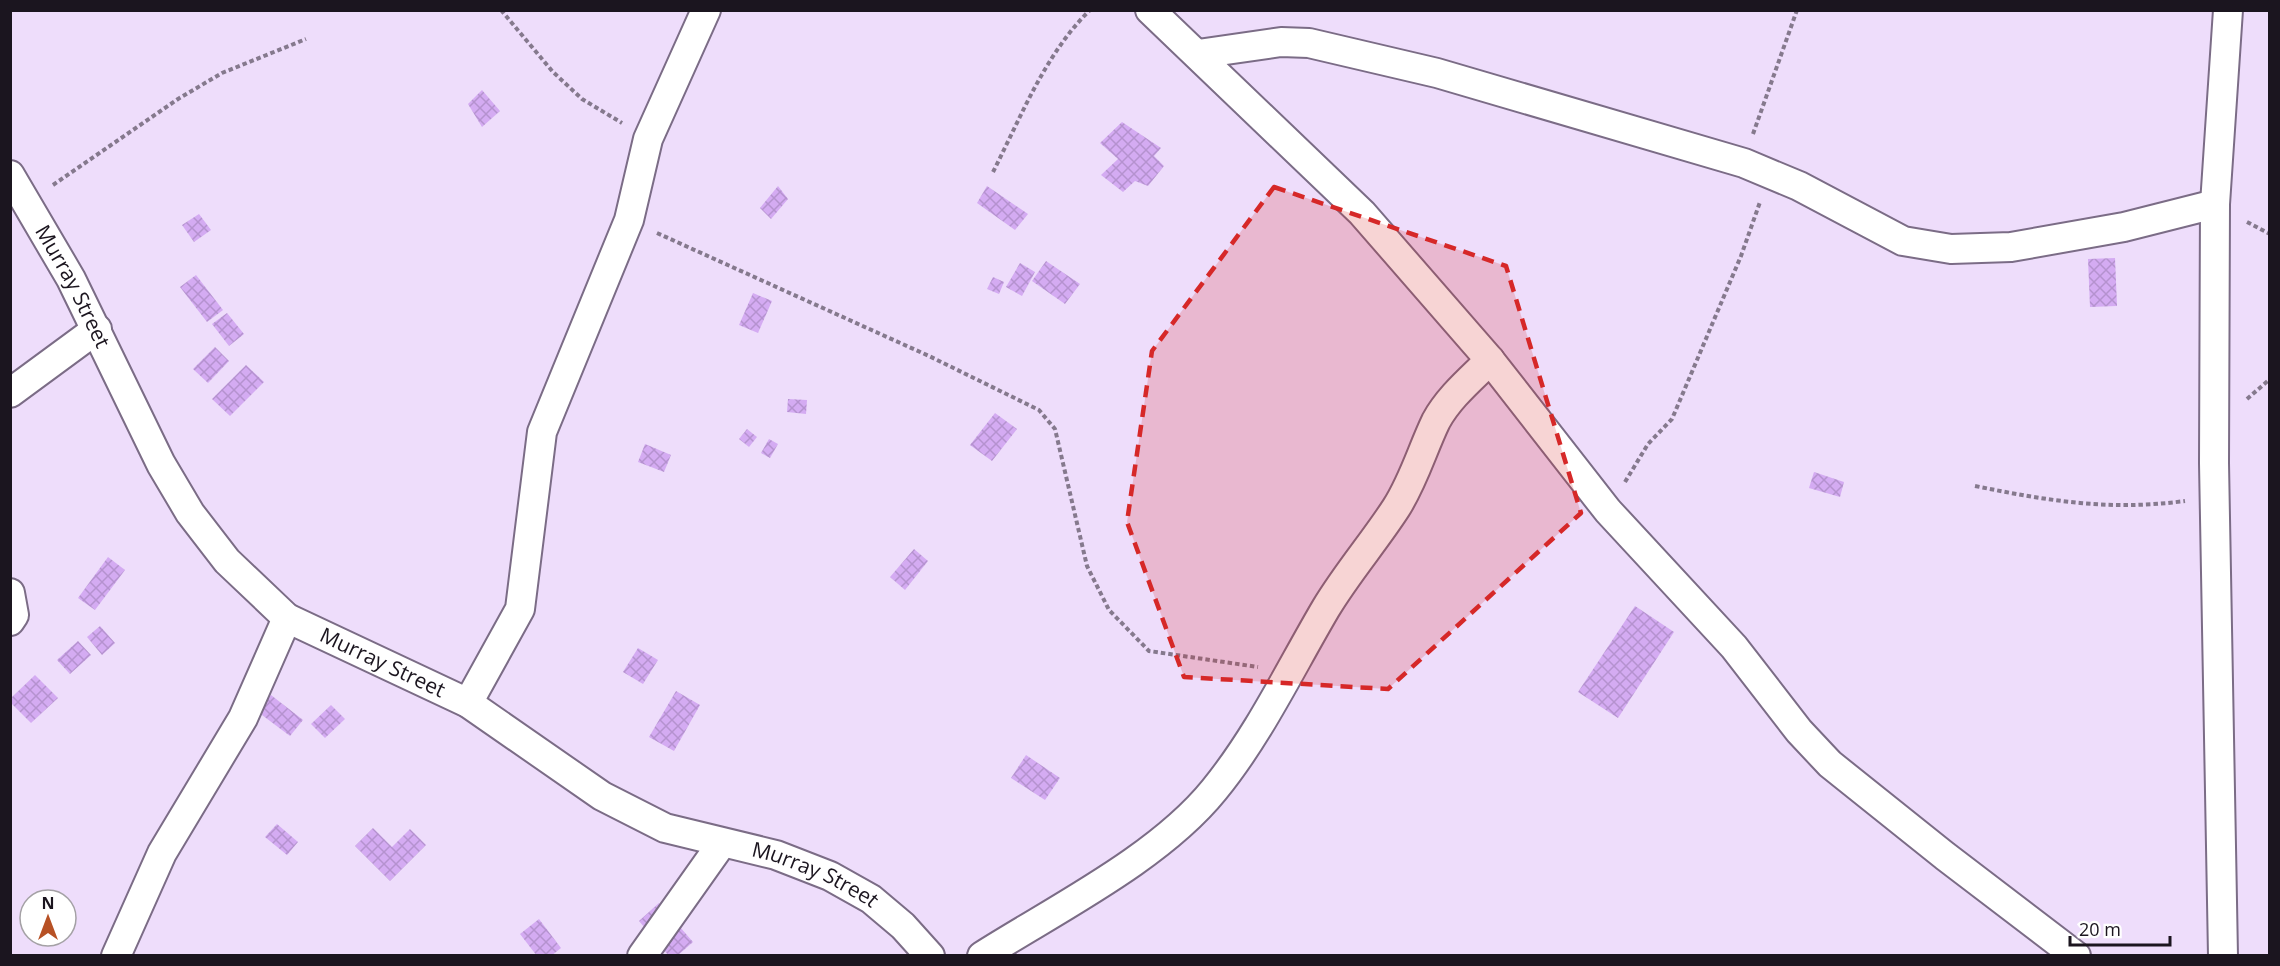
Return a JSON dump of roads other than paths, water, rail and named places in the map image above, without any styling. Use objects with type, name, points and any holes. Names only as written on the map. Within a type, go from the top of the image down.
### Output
[{"type":"street","points":[[468,703],[520,609],[542,432],[628,220],[648,139],[706,10]]},
{"type":"street","points":[[1150,10],[1362,213],[1490,360],[1608,511],[1734,647],[1799,731],[1830,764],[2076,956]]},
{"type":"street","points":[[2223,956],[2215,498],[2216,204],[2228,10]]},
{"type":"street","points":[[1198,54],[1281,42],[1309,43],[1437,74],[1756,169],[1799,186],[1903,241],[1951,249],[1984,250],[2022,245],[2124,227],[2216,204]]},
{"type":"street","name":"Murray Street","points":[[10,175],[97,329],[161,464],[190,513],[227,561],[287,618],[468,703],[602,796],[664,828],[776,855],[830,876],[871,899],[903,926],[930,956]]},
{"type":"street","points":[[10,393],[97,329]]},
{"type":"street","points":[[982,956],[1136,859],[1188,817],[1226,773],[1291,672],[1326,608],[1362,552],[1396,508],[1415,475],[1437,421],[1450,402],[1490,360]]},
{"type":"street","points":[[10,593],[14,615],[10,621]]},
{"type":"street","points":[[116,956],[162,853],[243,718],[287,618]]},
{"type":"street","points":[[642,956],[722,843]]}]
